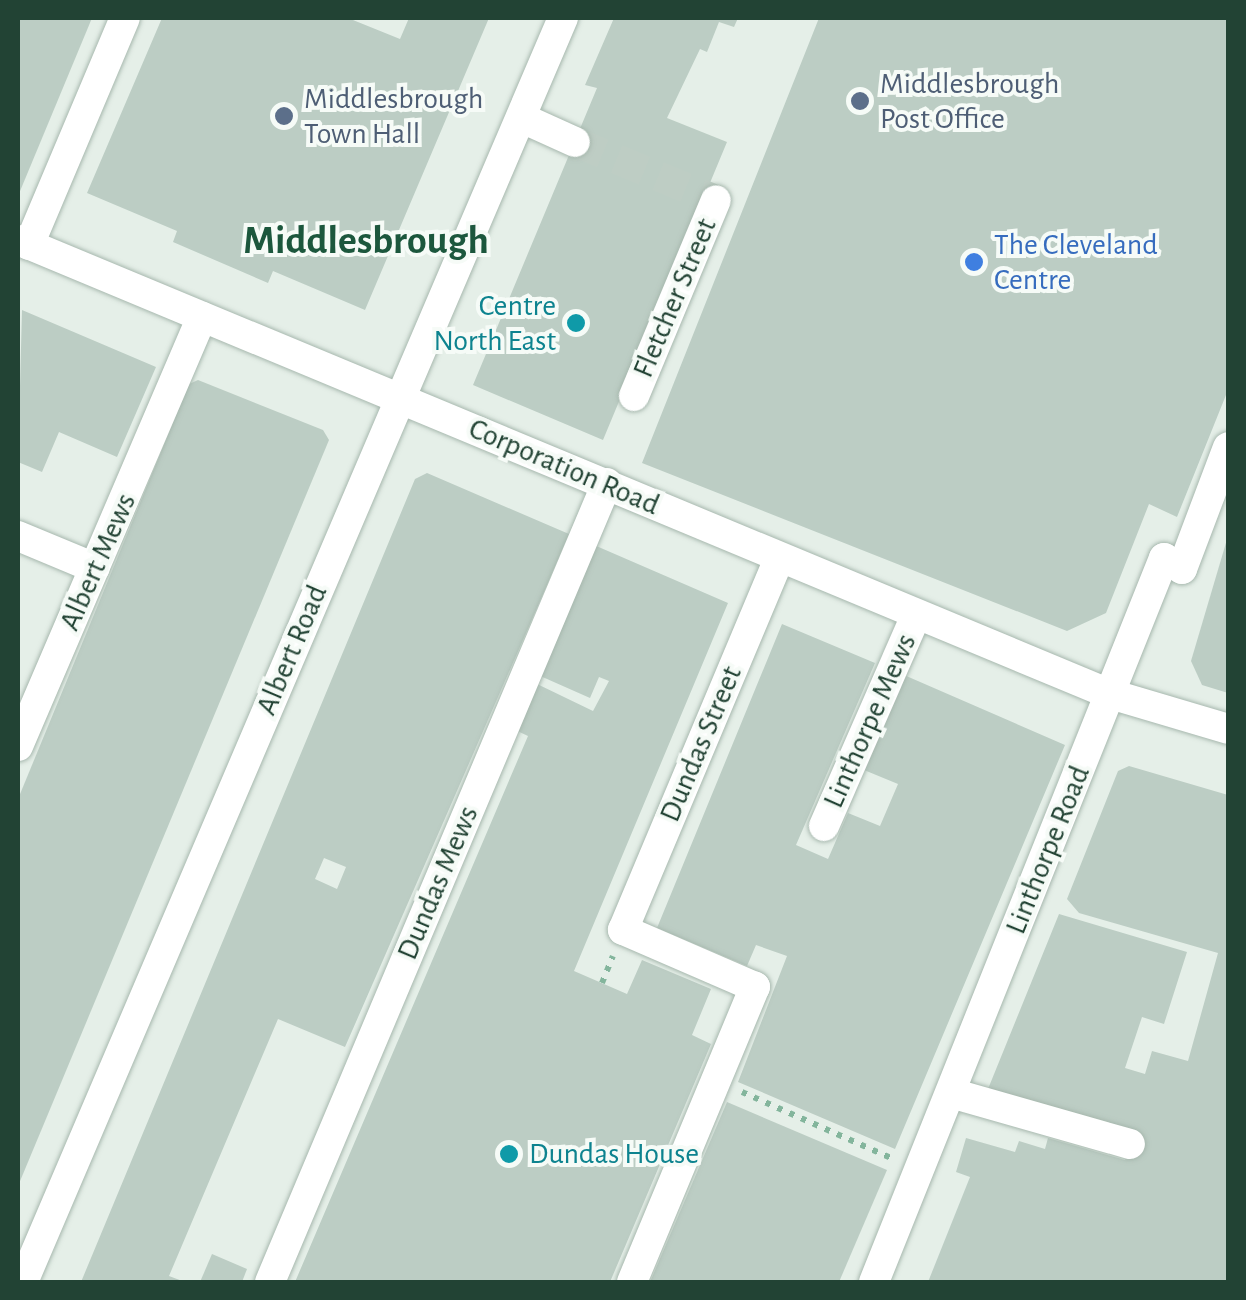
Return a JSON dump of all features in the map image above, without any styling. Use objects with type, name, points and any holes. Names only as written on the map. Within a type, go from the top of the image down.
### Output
[{"type":"street","points":[[23,242],[124,18]]},
{"type":"street","name":"Albert Road","points":[[23,1282],[564,18]]},
{"type":"street","points":[[522,118],[575,142]]},
{"type":"street","name":"Fletcher Street","points":[[634,396],[716,200]]},
{"type":"street","name":"Corporation Road","points":[[23,242],[1110,694],[1228,730]]},
{"type":"street","name":"Albert Mews","points":[[18,746],[202,317]]},
{"type":"street","name":"Linthorpe Road","points":[[874,1282],[1164,558],[1182,569],[1228,448]]},
{"type":"street","name":"Dundas Mews","points":[[270,1282],[607,483]]},
{"type":"street","points":[[18,536],[95,568]]},
{"type":"street","name":"Dundas Street","points":[[716,1080],[755,987],[624,930],[779,558]]},
{"type":"street","name":"Linthorpe Mews","points":[[824,826],[916,615]]},
{"type":"street","points":[[632,1282],[716,1080]]},
{"type":"street","points":[[951,1093],[1130,1144]]},
{"type":"path","points":[[716,1080],[920,1167]]},
{"type":"building","points":[[18,18],[92,18],[18,196]]},
{"type":"building","name":"Middlesbrough Town Hall","points":[[162,18],[348,18],[400,39],[409,18],[489,18],[365,310],[273,271],[268,283],[173,242],[177,231],[87,193]]},
{"type":"building","name":"Centre North East","points":[[614,18],[738,18],[734,27],[719,22],[707,52],[700,49],[667,118],[727,142],[603,440],[473,385],[597,88],[585,85]]},
{"type":"building","name":"The Cleveland Centre","points":[[819,18],[1228,18],[1228,390],[1177,517],[1149,504],[1106,613],[1067,631],[642,463]]},
{"type":"building","points":[[22,310],[156,367],[117,457],[59,432],[42,472],[18,462]]},
{"type":"building","points":[[198,380],[323,430],[329,440],[18,1186],[18,799],[189,384]]},
{"type":"building","points":[[427,473],[569,534],[345,1047],[278,1019],[169,1276],[185,1282],[81,1282],[415,479]],"holes":[[[324,858],[346,867],[337,889],[315,879]]]},
{"type":"building","points":[[1228,536],[1228,693],[1202,685],[1191,661]]},
{"type":"building","points":[[594,545],[728,603],[574,971],[627,994],[642,960],[711,989],[692,1035],[711,1044],[610,1282],[295,1282],[528,736],[511,728],[535,683],[593,711],[609,681],[599,677],[590,698],[538,675]]},
{"type":"building","points":[[782,624],[875,663],[796,845],[828,859],[848,813],[880,826],[898,784],[864,770],[904,675],[1065,745],[895,1149],[738,1082],[787,956],[756,945],[747,966],[657,928]]},
{"type":"building","points":[[1129,766],[1228,795],[1228,1282],[928,1282],[970,1177],[956,1172],[966,1138],[1015,1152],[1019,1141],[1045,1149],[1048,1138],[1125,1160],[1133,1131],[988,1089],[1059,914],[1187,952],[1164,1024],[1142,1017],[1125,1068],[1145,1074],[1152,1051],[1188,1061],[1218,953],[1079,913],[1067,899],[1118,771]]},
{"type":"building","points":[[727,1102],[887,1170],[839,1282],[650,1282]]},
{"type":"building","points":[[212,1254],[247,1269],[242,1282],[200,1282]]},
{"type":"tunnel","points":[[575,142],[716,200]]},
{"type":"place","name":"Middlesbrough Post Office","points":[[860,101]]},
{"type":"place","name":"Middlesbrough Town Hall","points":[[284,116]]},
{"type":"place","name":"The Cleveland Centre","points":[[974,262]]},
{"type":"place","name":"Centre North East","points":[[576,323]]},
{"type":"place","name":"Dundas House","points":[[509,1154]]},
{"type":"district","name":"Middlesbrough","points":[[366,241]]}]
